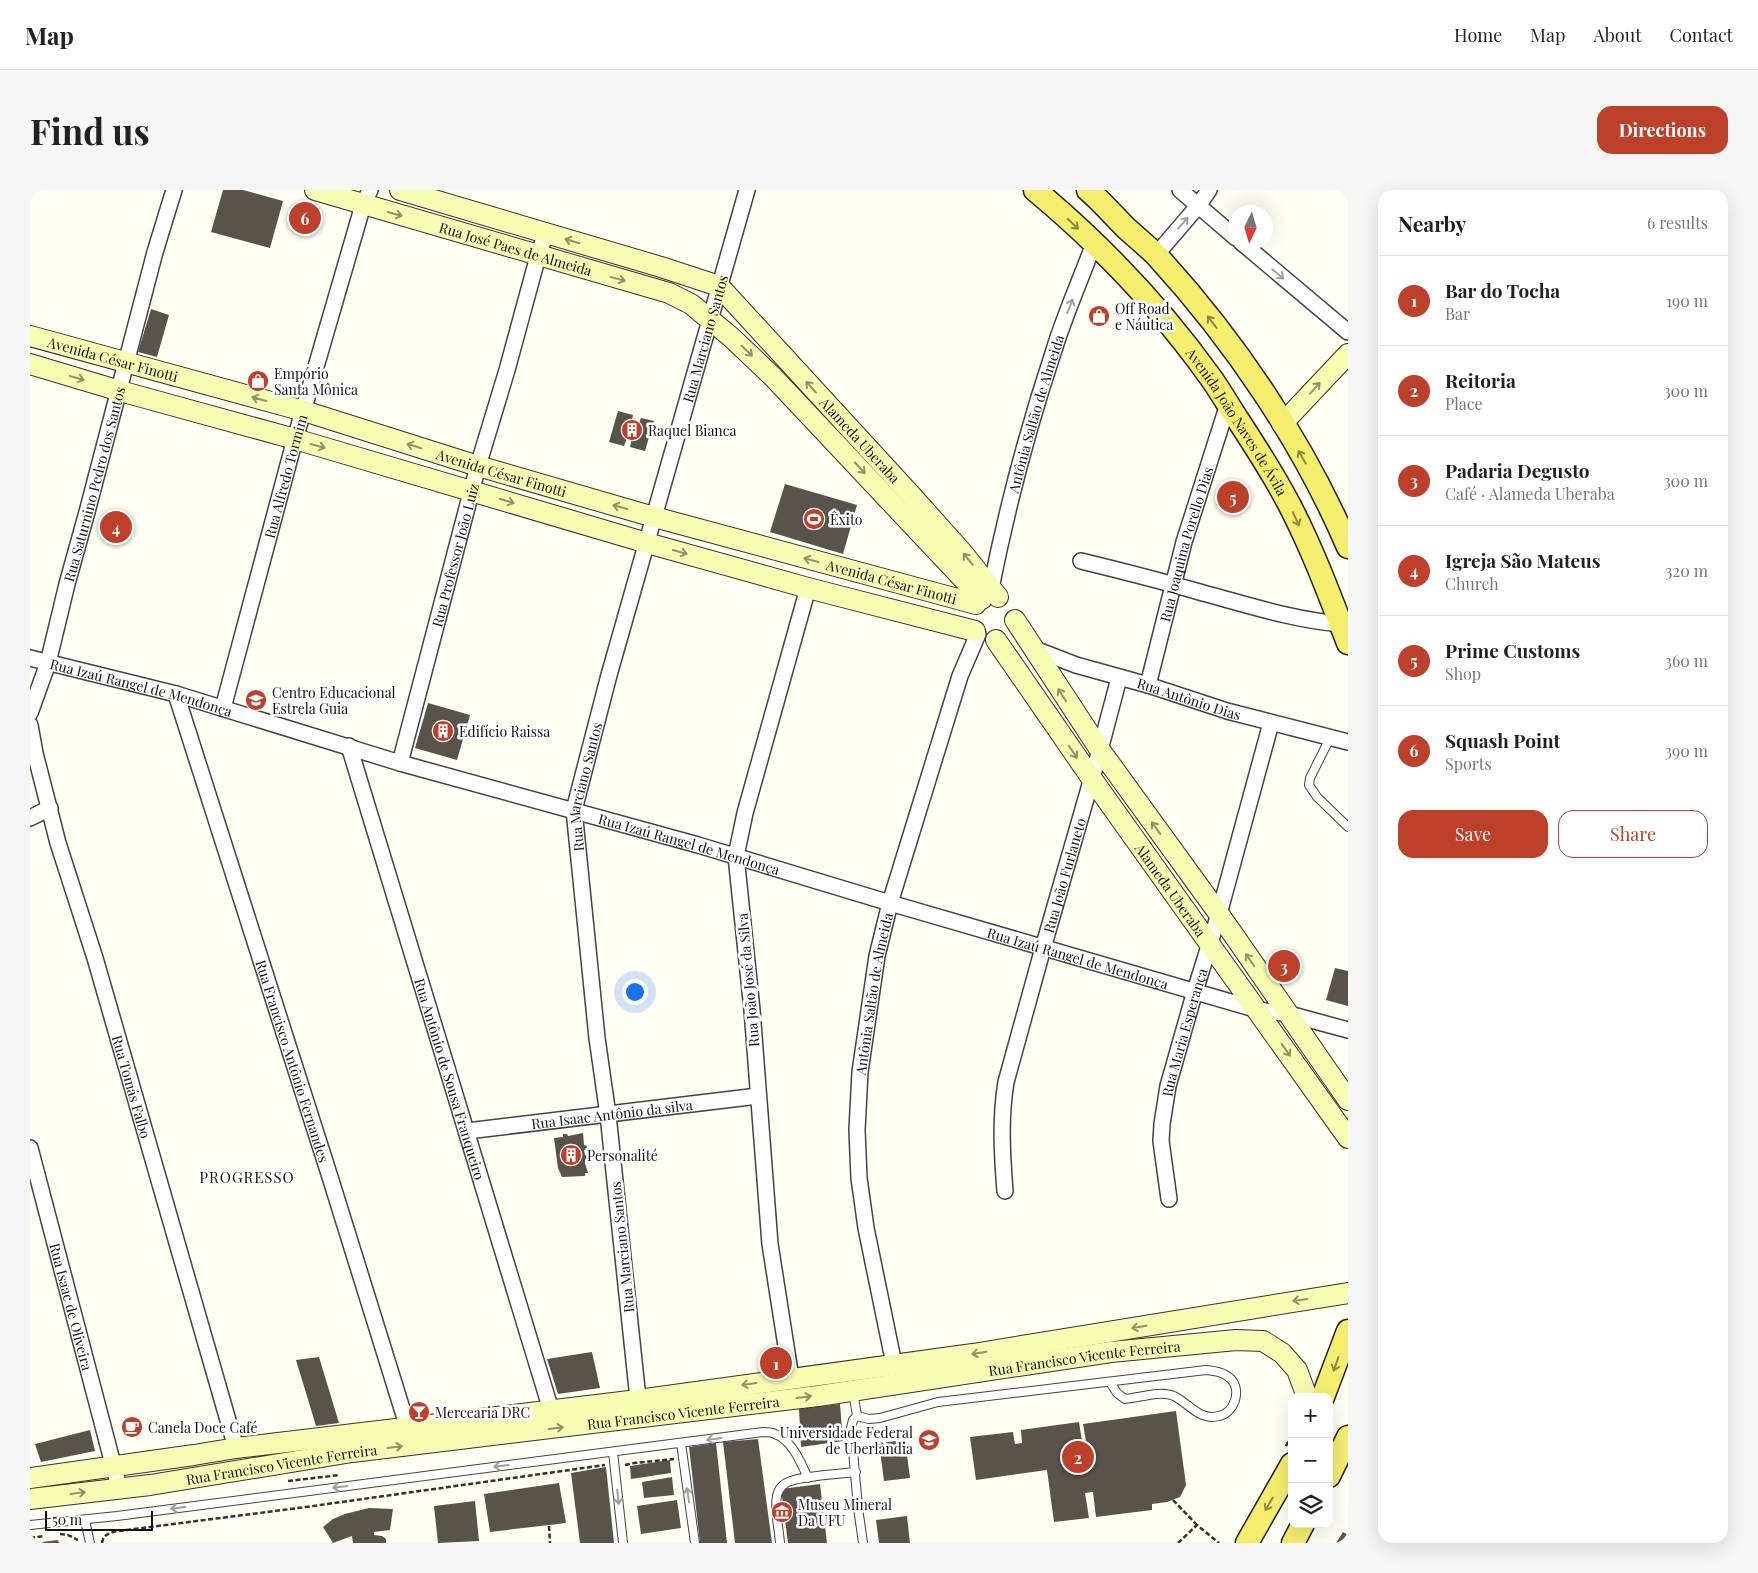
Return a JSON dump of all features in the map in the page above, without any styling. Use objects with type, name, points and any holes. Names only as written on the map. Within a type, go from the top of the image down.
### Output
[{"type":"main road","name":"Rua José Paes de Almeida","points":[[315,190],[367,198],[538,256],[669,293],[691,304],[710,319]]},
{"type":"main road","name":"Rua José Paes de Almeida","points":[[400,190],[719,286]]},
{"type":"main road","name":"Avenida João Naves de Ávila","points":[[1036,190],[1094,243],[1156,309],[1212,379],[1266,463],[1289,504],[1314,558],[1344,634]]},
{"type":"main road","points":[[1088,190],[1156,255],[1239,357],[1282,424],[1330,508],[1348,548]]},
{"type":"main road","name":"Alameda Uberaba","points":[[719,286],[962,552],[987,597]]},
{"type":"main road","name":"Alameda Uberaba","points":[[710,319],[780,384],[987,597],[1011,606],[1015,620],[1032,648],[1100,750],[1219,914],[1348,1100]]},
{"type":"main road","name":"Avenida César Finotti","points":[[30,336],[304,411],[478,466],[654,517],[987,597]]},
{"type":"main road","points":[[1282,424],[1348,354]]},
{"type":"main road","name":"Avenida César Finotti","points":[[30,364],[295,439],[647,543],[983,635]]},
{"type":"main road","points":[[987,597],[971,617],[983,635],[1007,635],[1014,626],[1015,620]]},
{"type":"main road","name":"Alameda Uberaba","points":[[983,635],[1092,780],[1348,1138]]},
{"type":"main road","name":"Rua Francisco Vicente Ferreira","points":[[30,1478],[236,1448],[552,1410],[639,1409],[818,1396],[1068,1349],[1288,1302],[1348,1293]]},
{"type":"main road","points":[[1325,1393],[1348,1331]]},
{"type":"main road","name":"Rua Francisco Vicente Ferreira","points":[[30,1499],[119,1487],[150,1485],[352,1452],[639,1409],[791,1378],[973,1354],[1236,1340],[1263,1341],[1282,1353],[1297,1370],[1306,1393]]},
{"type":"main road","points":[[1333,1468],[1348,1436]]},
{"type":"main road","points":[[1247,1543],[1288,1471]]},
{"type":"main road","points":[[1293,1543],[1302,1528]]},
{"type":"street","name":"Rua Saturnino Pedro dos Santos","points":[[30,713],[48,663],[67,584],[120,391],[155,252],[174,190]]},
{"type":"street","name":"Rua Marciano Santos","points":[[639,1409],[608,1115],[597,1038],[574,810],[609,675],[747,190]]},
{"type":"street","points":[[1180,190],[1228,231]]},
{"type":"street","points":[[1156,255],[1210,190]]},
{"type":"street","name":"Rua Alfredo Tormim","points":[[223,708],[295,439],[367,198]]},
{"type":"street","name":"Rua Professor João Luiz","points":[[400,763],[478,466],[546,233]]},
{"type":"street","name":"Antônia Saltão de Almeida","points":[[987,597],[1028,434],[1054,348],[1094,243]]},
{"type":"street","points":[[1251,250],[1348,332]]},
{"type":"street","name":"Rua Joaquina Porello Dias","points":[[1148,685],[1184,542],[1228,404]]},
{"type":"street","points":[[1081,561],[1174,584],[1285,616],[1318,622],[1344,634]]},
{"type":"street","name":"Rua João José da Silva","points":[[791,1378],[770,1244],[752,1010],[736,856],[745,813],[808,588]]},
{"type":"street","name":"Antônia Saltão de Almeida","points":[[894,1364],[866,1228],[859,1178],[857,1130],[861,1062],[877,956],[890,903],[960,676],[983,635]]},
{"type":"street","name":"Rua Antônio Dias","points":[[1032,648],[1119,678],[1148,685],[1227,711],[1348,742]]},
{"type":"street","name":"Rua Izaú Rangel de Mendonça","points":[[30,658],[176,694],[400,763],[736,856],[1042,948],[1258,1010],[1288,1014],[1348,1030]]},
{"type":"street","name":"Rua João Furlaneto","points":[[1005,1191],[1002,1104],[1011,1061],[1042,948],[1092,780],[1119,678]]},
{"type":"street","name":"Rua Francisco Antônio Fernandes","points":[[176,694],[408,1428]]},
{"type":"street","name":"Rua Maria Esperança","points":[[1169,1199],[1161,1141],[1168,1086],[1219,914],[1271,723]]},
{"type":"street","name":"Rua Tomás Falbo","points":[[30,725],[35,753],[58,843],[95,958],[236,1448]]},
{"type":"street","name":"Rua Antônio de Sousa Franqueiro","points":[[349,746],[552,1410]]},
{"type":"street","points":[[30,818],[50,808]]},
{"type":"street","name":"Rua Isaac Antônio da silva","points":[[467,1131],[758,1096]]},
{"type":"street","name":"Rua Isaac de Oliveira","points":[[30,1148],[119,1487]]},
{"type":"lane","points":[[1330,738],[1310,778],[1310,785],[1317,797],[1348,827]]},
{"type":"lane","points":[[857,1416],[869,1419],[880,1418],[938,1402],[1194,1371],[1216,1371],[1222,1373],[1231,1380],[1236,1389],[1236,1396],[1234,1404],[1226,1414],[1211,1417],[1195,1412],[1172,1395],[1121,1398],[1110,1382]]},
{"type":"lane","points":[[852,1390],[857,1416]]},
{"type":"lane","points":[[857,1416],[853,1420],[851,1428],[863,1543]]},
{"type":"lane","points":[[30,1524],[85,1520],[763,1432],[776,1434],[793,1449],[808,1478]]},
{"type":"lane","points":[[681,1443],[695,1543]]},
{"type":"lane","points":[[612,1452],[623,1543]]},
{"type":"lane","points":[[780,1543],[777,1504],[779,1490],[784,1484],[797,1478],[856,1472]]},
{"type":"lane","points":[[85,1520],[90,1543]]},
{"type":"path","points":[[623,1469],[624,1466],[634,1463],[672,1458],[678,1462]]},
{"type":"path","points":[[102,1543],[105,1536],[111,1532],[306,1507],[608,1464]]},
{"type":"path","points":[[1173,1500],[1197,1525],[1219,1543]]},
{"type":"path","points":[[1178,1543],[1197,1525]]},
{"type":"path","points":[[549,1526],[550,1543]]},
{"type":"path","points":[[59,1534],[75,1537],[80,1543]]},
{"type":"path","points":[[30,1538],[49,1535]]},
{"type":"building","points":[[223,190],[243,190],[283,201],[270,248],[211,232]]},
{"type":"building","points":[[151,309],[169,315],[157,357],[138,352]]},
{"type":"building","name":"Raquel Bianca","points":[[618,411],[633,415],[631,425],[637,427],[641,418],[654,421],[645,451],[630,447],[633,434],[629,433],[624,446],[609,442]]},
{"type":"building","name":"Êxito","points":[[785,484],[857,505],[843,554],[770,532]]},
{"type":"building","name":"Edifício Raissa","points":[[428,703],[470,715],[457,760],[415,748]]},
{"type":"building","points":[[1335,968],[1348,971],[1348,1006],[1326,1000]]},
{"type":"building","name":"Personalité","points":[[583,1133],[584,1145],[587,1146],[587,1150],[584,1150],[585,1155],[588,1156],[588,1160],[585,1163],[588,1173],[585,1173],[585,1176],[562,1177],[558,1168],[554,1138],[563,1137],[563,1134],[568,1136]]},
{"type":"building","points":[[592,1352],[600,1388],[558,1394],[547,1359]]},
{"type":"building","points":[[319,1357],[339,1423],[316,1426],[296,1360]]},
{"type":"building","points":[[840,1404],[843,1441],[801,1447],[799,1409]]},
{"type":"building","points":[[1176,1411],[1186,1485],[1180,1497],[1167,1502],[1152,1504],[1152,1510],[1096,1517],[1093,1492],[1085,1493],[1089,1518],[1054,1522],[1047,1470],[976,1480],[970,1437],[1013,1432],[1015,1444],[1022,1443],[1021,1430],[1079,1422],[1082,1441],[1086,1441],[1083,1424]]},
{"type":"building","points":[[90,1430],[95,1451],[41,1462],[35,1444]]},
{"type":"building","points":[[758,1439],[772,1543],[735,1543],[723,1442]]},
{"type":"building","points":[[905,1440],[910,1478],[884,1481],[879,1443]]},
{"type":"building","points":[[716,1443],[727,1543],[700,1543],[689,1447]]},
{"type":"building","points":[[670,1460],[671,1473],[631,1479],[630,1466]]},
{"type":"building","points":[[606,1467],[614,1543],[580,1543],[571,1473]]},
{"type":"building","points":[[672,1477],[674,1495],[644,1498],[642,1482]]},
{"type":"building","points":[[559,1483],[566,1523],[490,1532],[484,1494]]},
{"type":"building","points":[[820,1484],[827,1543],[788,1543],[781,1489]]},
{"type":"building","points":[[677,1500],[681,1528],[641,1534],[637,1506]]},
{"type":"building","points":[[475,1501],[479,1541],[438,1543],[434,1506]]},
{"type":"building","points":[[369,1508],[393,1509],[390,1530],[374,1532],[374,1535],[382,1536],[386,1539],[386,1543],[353,1543],[352,1536],[333,1543],[323,1527],[333,1519],[345,1514]]},
{"type":"building","points":[[907,1516],[910,1543],[879,1543],[876,1520]]},
{"type":"building","points":[[1343,1532],[1348,1535],[1348,1543],[1336,1543]]},
{"type":"building","points":[[58,1540],[59,1543],[42,1543],[42,1542]]},
{"type":"place","name":"Squash Point","points":[[305,218]]},
{"type":"place","name":"Off Road e Náutica","points":[[1099,316]]},
{"type":"place","name":"Empório Santa Mônica","points":[[258,381]]},
{"type":"place","name":"Raquel Bianca","points":[[632,430]]},
{"type":"place","name":"Prime Customs","points":[[1233,497]]},
{"type":"place","name":"Êxito","points":[[814,519]]},
{"type":"place","name":"Igreja São Mateus","points":[[116,527]]},
{"type":"place","name":"Centro Educacional Estrela Guia","points":[[256,700]]},
{"type":"place","name":"Edifício Raissa","points":[[443,731]]},
{"type":"place","name":"Padaria Degusto","points":[[1284,966]]},
{"type":"place","name":"Personalité","points":[[571,1155]]},
{"type":"place","name":"Bar do Tocha","points":[[776,1363]]},
{"type":"place","name":"Mercearia DRC","points":[[419,1412]]},
{"type":"place","name":"Canela Doce Café","points":[[132,1427]]},
{"type":"place","name":"Universidade Federal de Uberlândia","points":[[929,1440]]},
{"type":"place","name":"Reitoria","points":[[1078,1457]]},
{"type":"place","name":"Museu Mineral Da UFU","points":[[782,1512]]},
{"type":"district","name":"PROGRESSO","points":[[247,1177]]}]
